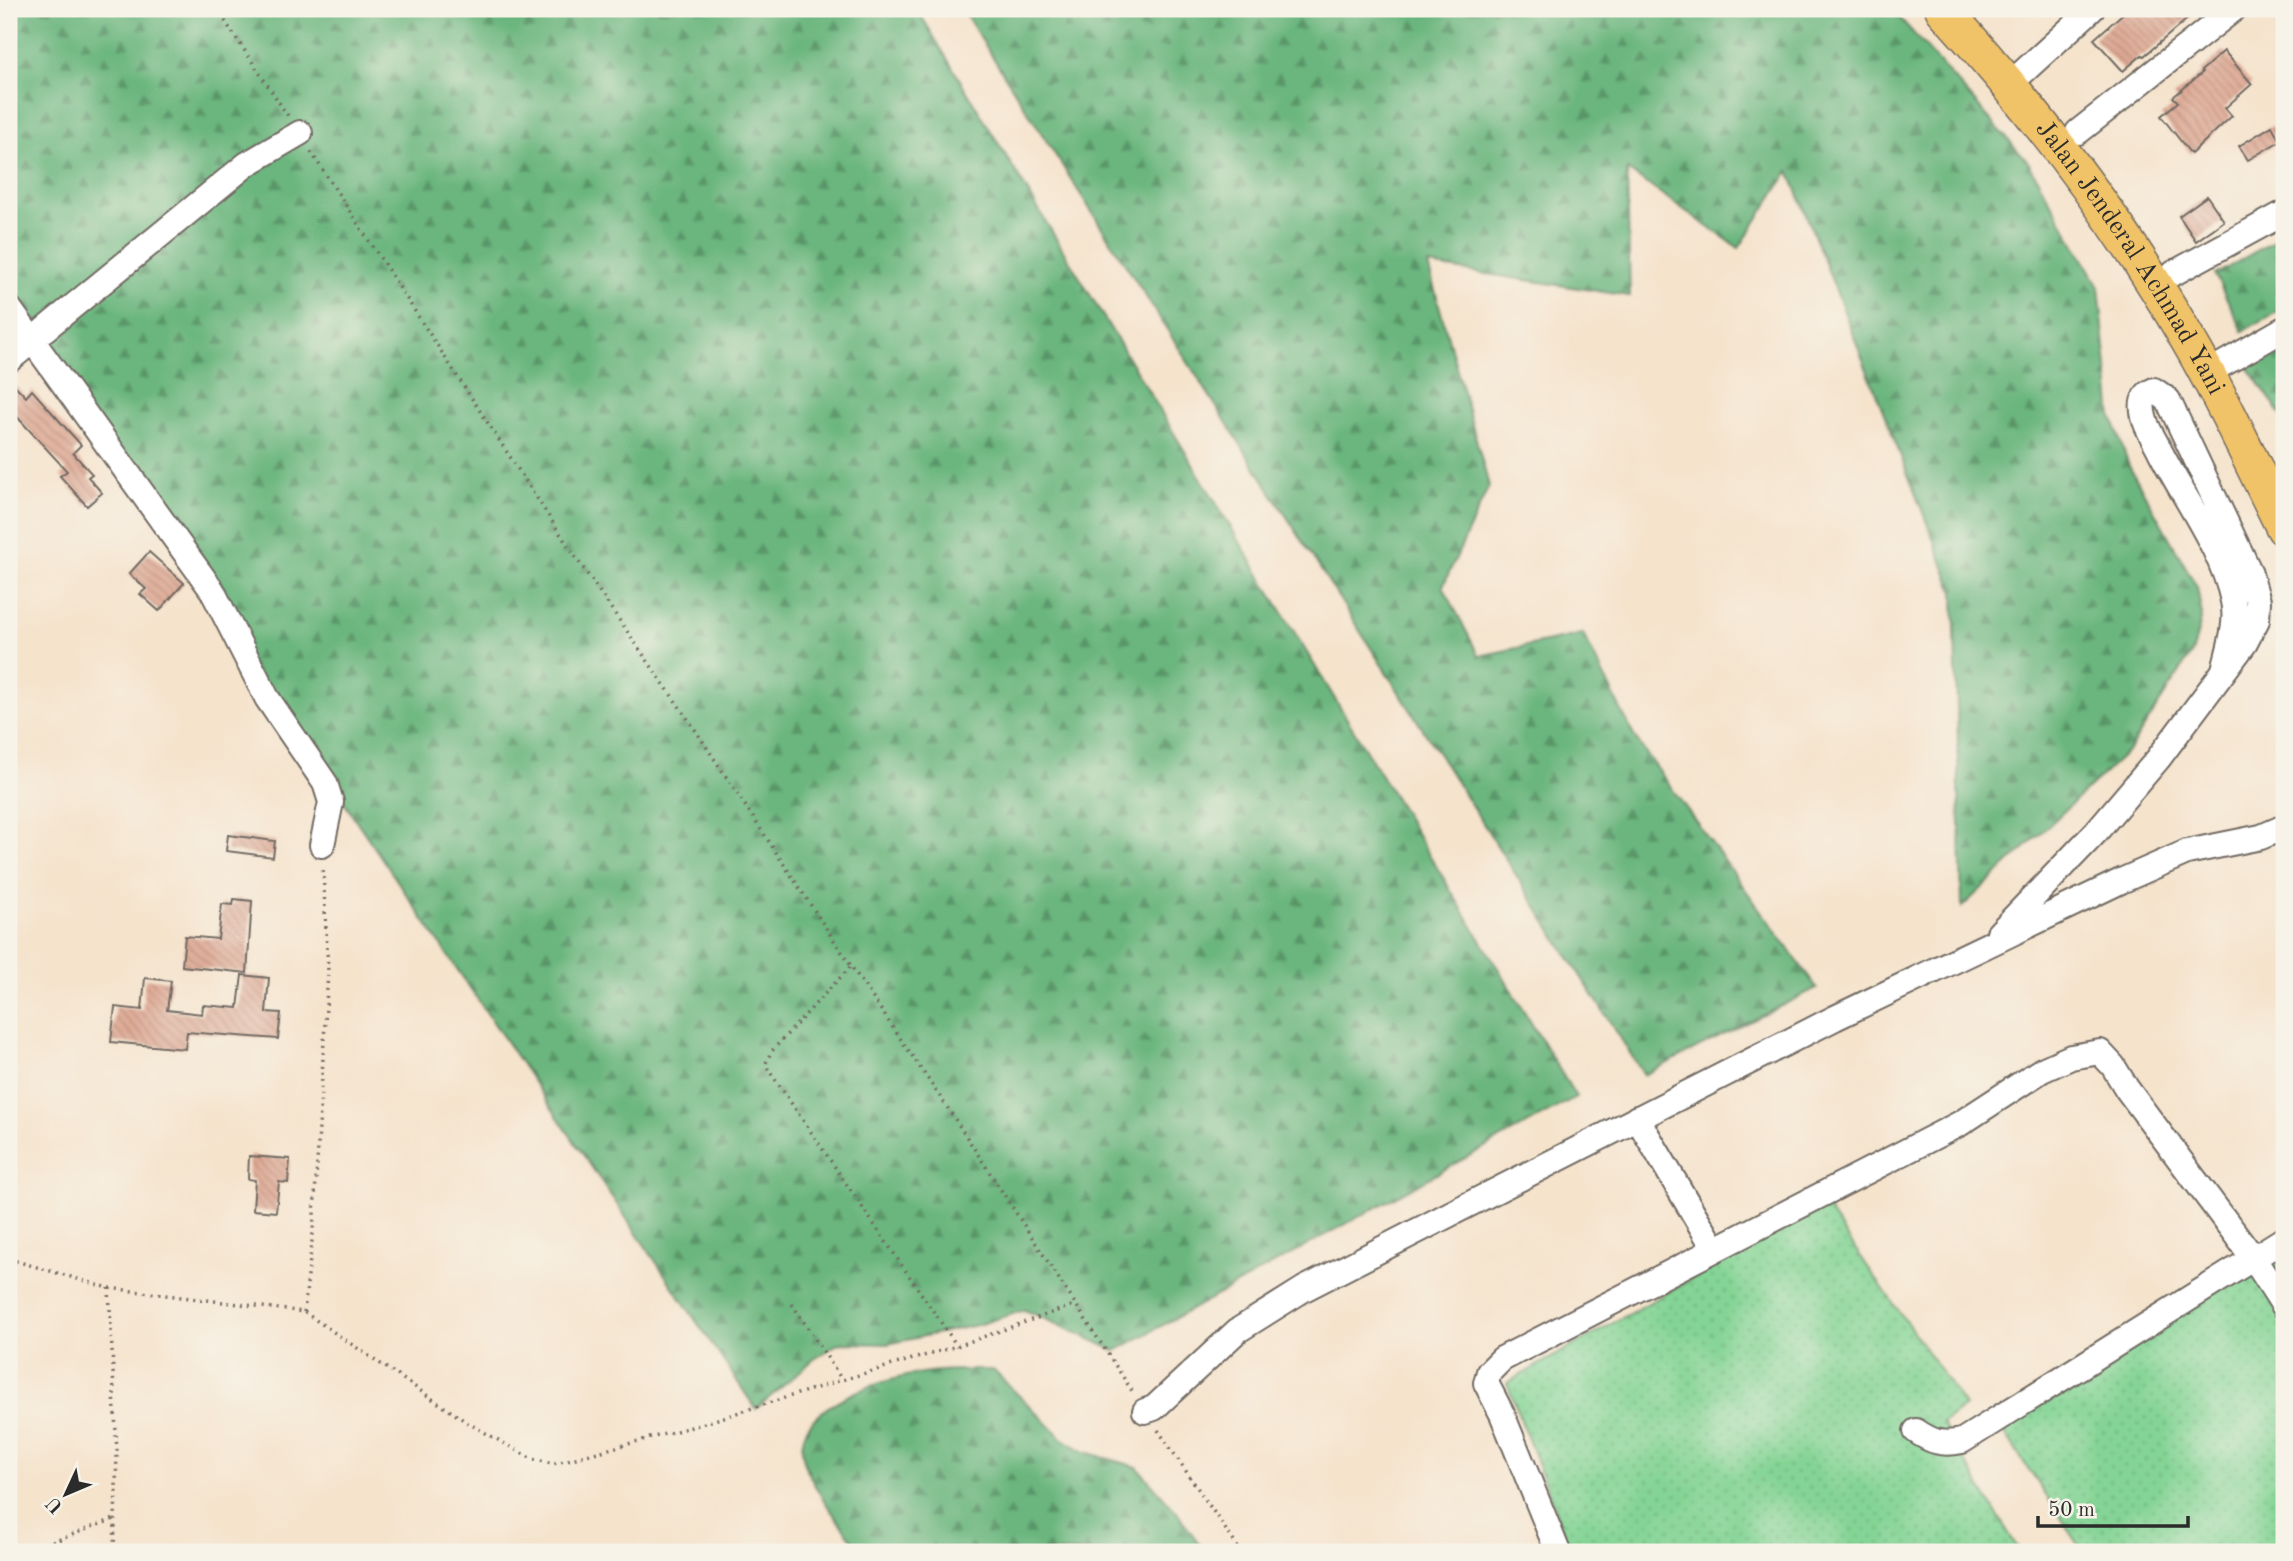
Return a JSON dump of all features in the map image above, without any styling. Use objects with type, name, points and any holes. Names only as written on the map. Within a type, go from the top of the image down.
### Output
[{"type":"highway","name":"Jalan Jenderal Achmad Yani","points":[[1942,9],[2077,132],[2174,273],[2284,482]]},
{"type":"highway","name":"Jalan Jenderal Achmad Yani","points":[[1969,9],[2029,89],[2072,163],[2118,226],[2163,296],[2210,381],[2284,528]]},
{"type":"street","points":[[2077,132],[2234,9]]},
{"type":"street","points":[[2029,89],[2086,11]]},
{"type":"street","points":[[9,360],[247,163],[299,133]]},
{"type":"street","points":[[2174,273],[2284,213]]},
{"type":"street","points":[[9,308],[38,336],[212,590],[267,698],[325,783],[331,802],[322,845]]},
{"type":"street","points":[[2223,364],[2284,329]]},
{"type":"street","points":[[1988,944],[2095,833],[2158,759],[2245,643],[2257,620],[2258,601],[2249,571],[2168,400],[2154,390],[2144,397],[2144,418],[2165,462],[2200,522],[2226,576],[2234,603],[2234,629],[2224,670]]},
{"type":"street","points":[[1145,1411],[1154,1408],[1237,1331],[1304,1289],[1637,1118],[1988,944],[2187,852],[2261,837],[2284,827]]},
{"type":"street","points":[[1558,1552],[1502,1414],[1486,1382],[1489,1371],[1502,1359],[1961,1123],[2042,1070],[2071,1057],[2100,1052],[2113,1066],[2127,1089],[2254,1259],[2284,1306]]},
{"type":"street","points":[[1637,1118],[1714,1248]]},
{"type":"street","points":[[1916,1431],[1931,1441],[1947,1444],[1962,1441],[2284,1239]]},
{"type":"path","points":[[217,9],[574,555],[690,722],[851,967],[949,1110],[1074,1305],[1241,1552]]},
{"type":"path","points":[[304,1312],[313,1232],[328,971],[322,845]]},
{"type":"path","points":[[851,967],[779,1043],[766,1063],[957,1346]]},
{"type":"path","points":[[9,1259],[109,1288],[304,1312],[468,1423],[532,1459],[553,1464],[695,1426],[957,1346],[1074,1305]]},
{"type":"path","points":[[109,1288],[117,1453],[114,1552]]},
{"type":"path","points":[[792,1304],[842,1380]]},
{"type":"path","points":[[26,1552],[114,1519]]},
{"type":"green space","points":[[9,9],[917,9],[1576,1097],[1116,1351],[1025,1310],[977,1325],[888,1344],[839,1343],[813,1360],[756,1409],[290,723],[9,288]]},
{"type":"green space","points":[[962,9],[1892,9],[2028,162],[2099,287],[2112,417],[2129,466],[2197,587],[2202,615],[2193,651],[2129,750],[1962,907],[1954,592],[1789,171],[1739,248],[1627,170],[1630,296],[1428,265],[1489,486],[1443,586],[1479,656],[1583,634],[1635,738],[1817,988],[1644,1075]]},
{"type":"green space","points":[[2284,235],[2284,308],[2243,331],[2215,275]]},
{"type":"green space","points":[[2284,343],[2284,419],[2246,364]]},
{"type":"green space","points":[[1824,1204],[1965,1406],[1942,1423],[2020,1552],[1571,1552],[1507,1383]]},
{"type":"green space","points":[[2284,1248],[2284,1552],[2084,1552],[1995,1419]]},
{"type":"green space","points":[[993,1370],[1062,1438],[1085,1452],[1137,1467],[1176,1511],[1205,1552],[861,1552],[828,1506],[806,1468],[803,1456],[804,1437],[813,1421],[828,1407],[847,1396],[891,1380],[937,1371]]},
{"type":"building","points":[[2128,9],[2199,9],[2123,71],[2094,39]]},
{"type":"building","points":[[2224,51],[2252,84],[2225,108],[2232,116],[2191,154],[2161,116],[2178,102],[2173,97]]},
{"type":"building","points":[[2272,126],[2280,141],[2248,160],[2239,146]]},
{"type":"building","points":[[2207,196],[2224,221],[2196,241],[2179,216]]},
{"type":"building","points":[[9,379],[26,397],[32,390],[81,445],[73,453],[92,474],[88,477],[102,493],[87,506],[60,476],[67,471],[9,408]]},
{"type":"building","points":[[149,552],[184,583],[159,611],[140,594],[146,589],[129,574]]},
{"type":"building","points":[[228,835],[275,841],[273,857],[226,851]]},
{"type":"building","points":[[234,899],[252,901],[247,973],[182,966],[185,936],[218,939],[222,904],[233,905]]},
{"type":"building","points":[[242,975],[269,978],[266,1012],[281,1013],[278,1039],[187,1032],[185,1049],[111,1042],[115,1007],[142,1010],[145,978],[171,981],[167,1010],[202,1014],[203,1005],[238,1008]]},
{"type":"building","points":[[249,1156],[290,1159],[288,1183],[279,1182],[276,1212],[253,1210],[255,1180],[248,1179]]}]
